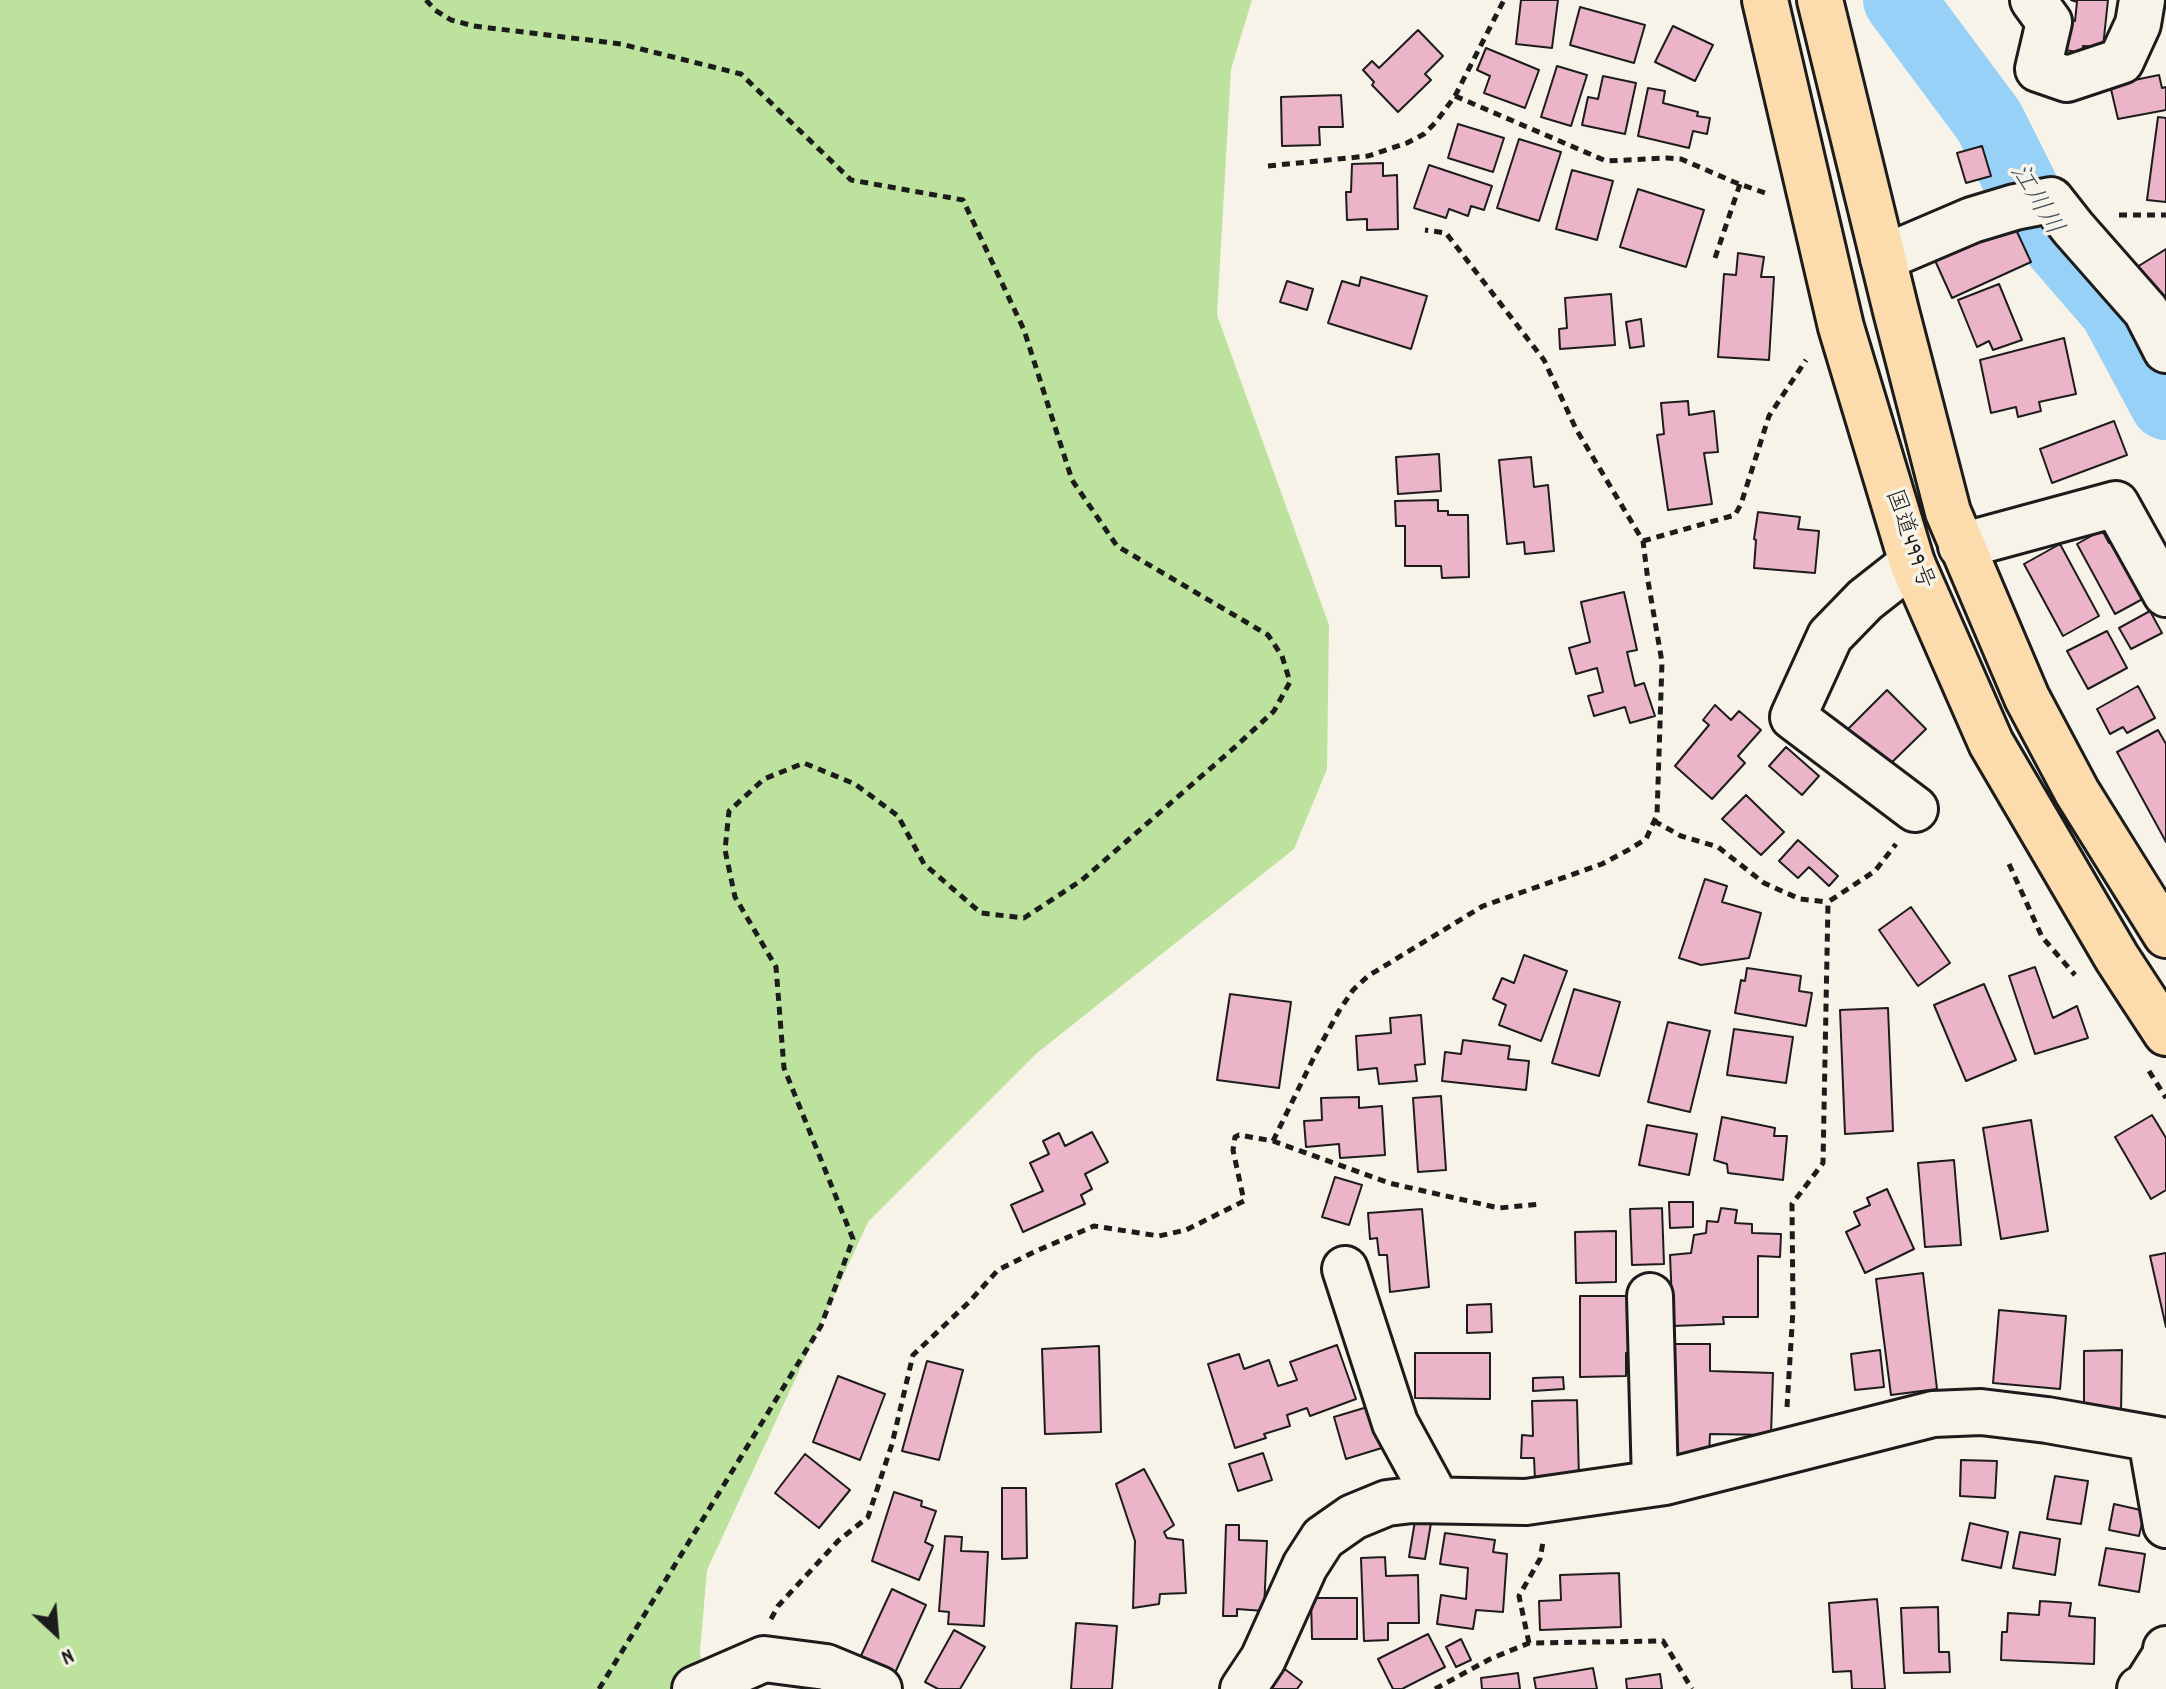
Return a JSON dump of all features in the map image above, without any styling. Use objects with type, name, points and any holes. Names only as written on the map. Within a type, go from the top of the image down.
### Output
[{"type":"highway","name":"国道499号","points":[[1765,0],[1841,327],[1912,563],[1991,743],[2117,958],[2166,1033]]},
{"type":"highway","name":"国道499号","points":[[1820,0],[1948,512],[2027,698],[2077,792],[2166,935]]},
{"type":"street","points":[[2033,0],[2049,22],[2038,69],[2067,79],[2121,61],[2138,24],[2142,0]]},
{"type":"street","points":[[1883,258],[1972,220],[2033,204],[2073,228],[2146,311],[2166,350]]},
{"type":"street","points":[[1961,546],[2116,504],[2166,594]]},
{"type":"street","points":[[1912,563],[1865,600],[1830,636],[1793,717],[1915,809]]},
{"type":"street","points":[[1345,1269],[1395,1423],[1437,1500]]},
{"type":"street","points":[[1650,1296],[1655,1483]]},
{"type":"street","points":[[1243,1689],[1263,1659],[1305,1566],[1323,1538],[1353,1517],[1387,1503],[1412,1500],[1526,1502],[1655,1483],[1933,1414],[1981,1412],[2159,1440],[2166,1525]]},
{"type":"street","points":[[2140,1689],[2146,1686],[2165,1656],[2166,1649]]},
{"type":"street","points":[[695,1689],[764,1659],[826,1667],[879,1689]]},
{"type":"path","points":[[426,0],[451,20],[474,26],[621,44],[741,74],[851,180],[963,200],[1024,330],[1072,480],[1117,546],[1268,635],[1282,656],[1290,682],[1274,711],[1235,747],[1082,880],[1024,918],[981,913],[924,864],[898,816],[855,784],[804,763],[764,779],[729,811],[725,850],[735,897],[776,967],[784,1068],[853,1239],[821,1326],[599,1689]]},
{"type":"path","points":[[1268,166],[1368,156],[1424,134],[1455,96],[1504,0]]},
{"type":"path","points":[[1455,96],[1606,161],[1681,159],[1778,197]]},
{"type":"path","points":[[1715,258],[1740,184]]},
{"type":"path","points":[[1273,1141],[1339,1011],[1353,990],[1368,976],[1483,906],[1602,864],[1630,849],[1646,839],[1657,815],[1662,662],[1643,541],[1576,429],[1544,360],[1446,233],[1425,230]]},
{"type":"path","points":[[1643,541],[1735,515],[1769,416],[1808,357]]},
{"type":"path","points":[[1654,821],[1681,836],[1718,847],[1764,883],[1810,902],[1828,902],[1875,871],[1916,818],[1915,809]]},
{"type":"path","points":[[1785,1451],[1793,1310],[1792,1204],[1823,1163],[1828,902]]},
{"type":"path","points":[[747,1667],[778,1606],[838,1541],[868,1517],[892,1444],[913,1355],[998,1270],[1094,1226],[1159,1236],[1186,1230],[1244,1201],[1233,1150],[1235,1137],[1239,1135],[1273,1141],[1402,1186],[1499,1208],[1542,1204]]},
{"type":"path","points":[[1529,1643],[1519,1596],[1540,1559],[1552,1498]]},
{"type":"path","points":[[1435,1689],[1490,1659],[1529,1643],[1663,1641],[1692,1689]]},
{"type":"green space","points":[[0,0],[1252,0],[1231,69],[1217,315],[1329,625],[1327,769],[1294,849],[1037,1053],[868,1222],[707,1570],[700,1651],[704,1689],[0,1689]]},
{"type":"building","points":[[1521,0],[1558,0],[1552,48],[1516,44]]},
{"type":"building","points":[[2071,0],[2108,0],[2103,47],[2083,46],[2082,53],[2060,49],[2065,20],[2075,21],[2077,2]]},
{"type":"building","points":[[1580,7],[1645,25],[1634,63],[1570,45]]},
{"type":"building","points":[[1673,26],[1713,45],[1695,81],[1655,62]]},
{"type":"building","points":[[1418,30],[1443,56],[1425,74],[1431,80],[1398,112],[1372,85],[1374,82],[1363,70],[1372,61],[1379,68]]},
{"type":"building","points":[[1486,48],[1539,70],[1525,108],[1484,93],[1490,76],[1477,70]]},
{"type":"building","points":[[1557,66],[1587,75],[1571,126],[1541,117]]},
{"type":"building","points":[[2159,75],[2162,88],[2166,87],[2166,110],[2118,119],[2110,85]]},
{"type":"building","points":[[1603,76],[1636,83],[1625,134],[1582,125],[1588,97],[1598,99]]},
{"type":"building","points":[[1648,88],[1665,91],[1663,103],[1710,118],[1707,134],[1693,131],[1689,148],[1638,136]]},
{"type":"building","points":[[1341,95],[1343,127],[1319,127],[1320,145],[1282,146],[1281,97]]},
{"type":"building","points":[[2158,117],[2166,118],[2166,202],[2147,200]]},
{"type":"building","points":[[1458,124],[1504,138],[1493,172],[1448,158]]},
{"type":"building","points":[[1519,139],[1561,152],[1539,221],[1497,208]]},
{"type":"building","points":[[1982,146],[1991,176],[1966,183],[1957,153]]},
{"type":"building","points":[[1383,163],[1383,176],[1397,175],[1398,229],[1367,230],[1367,219],[1347,220],[1346,192],[1351,192],[1352,164]]},
{"type":"building","points":[[1429,165],[1492,186],[1484,210],[1471,206],[1468,216],[1449,209],[1446,218],[1414,208]]},
{"type":"building","points":[[1572,170],[1613,181],[1597,240],[1556,229]]},
{"type":"building","points":[[1638,189],[1704,210],[1686,267],[1620,247]]},
{"type":"building","points":[[2012,221],[2031,262],[1952,298],[1933,256]]},
{"type":"building","points":[[2166,249],[2166,313],[2137,267]]},
{"type":"building","points":[[1738,253],[1764,257],[1761,277],[1774,277],[1769,360],[1718,357],[1724,274],[1736,275]]},
{"type":"building","points":[[1361,277],[1427,296],[1411,349],[1328,323],[1342,281],[1359,286]]},
{"type":"building","points":[[1287,281],[1313,289],[1307,310],[1280,302]]},
{"type":"building","points":[[1999,284],[2022,340],[1993,350],[1989,341],[1977,347],[1958,300]]},
{"type":"building","points":[[1611,294],[1615,345],[1560,349],[1559,329],[1567,328],[1565,298]]},
{"type":"building","points":[[1641,319],[1644,346],[1630,348],[1626,322]]},
{"type":"building","points":[[2064,338],[2076,394],[2039,402],[2041,411],[2018,417],[2016,407],[1991,413],[1980,360]]},
{"type":"building","points":[[1688,401],[1689,415],[1714,411],[1718,452],[1704,453],[1712,504],[1668,510],[1657,435],[1664,434],[1661,403]]},
{"type":"building","points":[[2114,421],[2127,455],[2052,483],[2040,449]]},
{"type":"building","points":[[1439,454],[1441,491],[1398,494],[1396,457]]},
{"type":"building","points":[[1531,457],[1534,487],[1548,485],[1554,551],[1525,554],[1524,542],[1507,544],[1499,460]]},
{"type":"building","points":[[1438,500],[1438,511],[1448,511],[1448,515],[1468,515],[1469,577],[1442,578],[1441,566],[1405,566],[1405,526],[1396,526],[1395,501]]},
{"type":"building","points":[[1758,512],[1800,517],[1798,529],[1819,531],[1815,573],[1754,568]]},
{"type":"building","points":[[2102,530],[2109,543],[2118,537],[2150,595],[2115,614],[2077,544]]},
{"type":"building","points":[[2060,544],[2099,616],[2063,636],[2024,564]]},
{"type":"building","points":[[1624,592],[1637,650],[1627,652],[1635,686],[1644,683],[1655,716],[1630,723],[1625,707],[1594,716],[1588,696],[1603,692],[1597,668],[1576,674],[1569,648],[1590,642],[1581,602]]},
{"type":"building","points":[[2150,611],[2162,633],[2131,649],[2119,628]]},
{"type":"building","points":[[2107,631],[2127,668],[2088,689],[2067,651]]},
{"type":"building","points":[[2138,686],[2155,718],[2127,733],[2123,727],[2110,734],[2097,709]]},
{"type":"building","points":[[1887,690],[1926,729],[1885,769],[1846,731]]},
{"type":"building","points":[[1715,705],[1731,720],[1739,711],[1761,730],[1738,756],[1745,763],[1712,799],[1675,766],[1709,725],[1703,720]]},
{"type":"building","points":[[2158,730],[2166,744],[2166,842],[2117,752]]},
{"type":"building","points":[[1786,747],[1819,776],[1802,795],[1769,766]]},
{"type":"building","points":[[1746,795],[1784,832],[1761,855],[1722,819]]},
{"type":"building","points":[[1798,840],[1838,876],[1829,886],[1809,867],[1798,878],[1779,861]]},
{"type":"building","points":[[1705,879],[1727,886],[1722,902],[1761,913],[1749,958],[1701,965],[1679,958]]},
{"type":"building","points":[[1911,907],[1950,963],[1918,986],[1879,930]]},
{"type":"building","points":[[1524,955],[1567,971],[1541,1041],[1499,1025],[1506,1005],[1493,999],[1502,978],[1514,983]]},
{"type":"building","points":[[2035,967],[2053,1018],[2077,1006],[2088,1038],[2035,1054],[2009,976]]},
{"type":"building","points":[[1747,968],[1801,976],[1799,991],[1812,993],[1806,1026],[1735,1013],[1741,980],[1745,981]]},
{"type":"building","points":[[1984,984],[2016,1060],[1966,1081],[1934,1005]]},
{"type":"building","points":[[1574,989],[1620,1002],[1599,1076],[1552,1063]]},
{"type":"building","points":[[1230,994],[1291,1002],[1279,1088],[1217,1080]]},
{"type":"building","points":[[1888,1008],[1893,1131],[1845,1134],[1840,1010]]},
{"type":"building","points":[[1421,1015],[1425,1064],[1415,1065],[1417,1081],[1379,1084],[1377,1068],[1358,1070],[1356,1036],[1391,1033],[1390,1018]]},
{"type":"building","points":[[1668,1022],[1710,1031],[1690,1112],[1648,1102]]},
{"type":"building","points":[[1734,1029],[1793,1037],[1786,1083],[1727,1075]]},
{"type":"building","points":[[1463,1040],[1510,1046],[1508,1059],[1529,1061],[1526,1090],[1442,1081],[1445,1052],[1461,1054]]},
{"type":"building","points":[[1441,1096],[1446,1170],[1418,1172],[1413,1098]]},
{"type":"building","points":[[1359,1097],[1359,1108],[1382,1106],[1385,1155],[1340,1158],[1339,1144],[1306,1147],[1304,1121],[1322,1120],[1321,1098]]},
{"type":"building","points":[[2152,1115],[2166,1138],[2166,1190],[2151,1199],[2115,1137]]},
{"type":"building","points":[[1722,1117],[1775,1128],[1774,1136],[1787,1136],[1783,1180],[1728,1173],[1727,1164],[1714,1160]]},
{"type":"building","points":[[2031,1120],[2048,1231],[2001,1239],[1983,1128]]},
{"type":"building","points":[[1647,1125],[1697,1134],[1689,1175],[1639,1165]]},
{"type":"building","points":[[1092,1132],[1108,1162],[1085,1174],[1092,1189],[1081,1195],[1085,1204],[1023,1232],[1011,1205],[1043,1191],[1030,1163],[1049,1154],[1043,1141],[1059,1133],[1065,1146]]},
{"type":"building","points":[[1954,1160],[1961,1245],[1925,1247],[1918,1163]]},
{"type":"building","points":[[1335,1177],[1362,1185],[1349,1225],[1322,1217]]},
{"type":"building","points":[[1887,1189],[1914,1249],[1865,1273],[1846,1232],[1860,1225],[1854,1212],[1870,1205],[1867,1198]]},
{"type":"building","points":[[1669,1202],[1693,1202],[1693,1227],[1670,1228]]},
{"type":"building","points":[[1662,1208],[1664,1264],[1632,1265],[1630,1209]]},
{"type":"building","points":[[1721,1208],[1737,1210],[1735,1223],[1752,1224],[1752,1233],[1781,1234],[1780,1257],[1758,1256],[1758,1317],[1723,1317],[1724,1324],[1673,1326],[1670,1255],[1691,1253],[1694,1235],[1706,1233],[1707,1221],[1718,1222]]},
{"type":"building","points":[[1422,1209],[1429,1287],[1390,1292],[1387,1255],[1379,1255],[1377,1238],[1370,1239],[1368,1213]]},
{"type":"building","points":[[1616,1231],[1616,1282],[1576,1283],[1575,1232]]},
{"type":"building","points":[[2166,1253],[2166,1327],[2150,1256]]},
{"type":"building","points":[[1923,1273],[1937,1389],[1891,1395],[1876,1279]]},
{"type":"building","points":[[1580,1296],[1634,1296],[1635,1353],[1626,1353],[1626,1376],[1580,1377]]},
{"type":"building","points":[[1491,1304],[1492,1332],[1467,1333],[1467,1305]]},
{"type":"building","points":[[1999,1310],[2066,1316],[2060,1389],[1993,1383]]},
{"type":"building","points":[[1671,1344],[1710,1344],[1710,1371],[1773,1373],[1771,1435],[1710,1434],[1709,1455],[1671,1455]]},
{"type":"building","points":[[1337,1345],[1356,1399],[1310,1416],[1307,1408],[1287,1415],[1290,1426],[1235,1448],[1208,1364],[1239,1354],[1244,1369],[1269,1360],[1278,1386],[1297,1380],[1290,1362]]},
{"type":"building","points":[[1099,1346],[1101,1432],[1045,1434],[1042,1349]]},
{"type":"building","points":[[1880,1350],[1884,1387],[1855,1390],[1851,1354]]},
{"type":"building","points":[[2122,1350],[2121,1413],[2084,1413],[2084,1351]]},
{"type":"building","points":[[1415,1353],[1490,1353],[1490,1399],[1415,1398]]},
{"type":"building","points":[[927,1361],[963,1370],[939,1460],[902,1451]]},
{"type":"building","points":[[838,1376],[885,1394],[860,1460],[813,1442]]},
{"type":"building","points":[[1563,1377],[1564,1389],[1533,1391],[1533,1378]]},
{"type":"building","points":[[1577,1400],[1579,1479],[1535,1480],[1534,1458],[1521,1458],[1522,1435],[1533,1436],[1532,1401]]},
{"type":"building","points":[[1374,1405],[1385,1447],[1346,1459],[1334,1417]]},
{"type":"building","points":[[1263,1453],[1272,1480],[1238,1491],[1229,1464]]},
{"type":"building","points":[[805,1454],[850,1490],[819,1528],[775,1493]]},
{"type":"building","points":[[1961,1460],[1997,1461],[1995,1498],[1960,1496]]},
{"type":"building","points":[[1144,1469],[1174,1525],[1164,1532],[1167,1538],[1183,1540],[1186,1593],[1160,1594],[1159,1604],[1133,1608],[1135,1541],[1116,1484]]},
{"type":"building","points":[[2055,1476],[2088,1481],[2081,1524],[2047,1519]]},
{"type":"building","points":[[1002,1488],[1026,1488],[1027,1558],[1002,1559]]},
{"type":"building","points":[[894,1492],[922,1501],[921,1506],[936,1511],[925,1542],[933,1546],[919,1580],[872,1561]]},
{"type":"building","points":[[2114,1504],[2145,1511],[2139,1536],[2109,1530]]},
{"type":"building","points":[[1415,1521],[1431,1523],[1425,1559],[1409,1557]]},
{"type":"building","points":[[1970,1523],[2008,1532],[2001,1568],[1962,1560]]},
{"type":"building","points":[[1226,1525],[1239,1525],[1239,1540],[1267,1541],[1264,1611],[1237,1609],[1237,1616],[1223,1616]]},
{"type":"building","points":[[2020,1532],[2060,1539],[2055,1575],[2013,1568]]},
{"type":"building","points":[[1445,1533],[1495,1540],[1493,1552],[1507,1554],[1503,1612],[1476,1610],[1473,1629],[1437,1624],[1441,1595],[1466,1599],[1468,1568],[1440,1564]]},
{"type":"building","points":[[945,1536],[962,1537],[961,1551],[988,1552],[984,1626],[948,1624],[949,1612],[939,1611]]},
{"type":"building","points":[[2106,1548],[2145,1554],[2139,1592],[2099,1585]]},
{"type":"building","points":[[1385,1557],[1386,1576],[1418,1575],[1419,1623],[1388,1623],[1388,1640],[1364,1641],[1361,1558]]},
{"type":"building","points":[[1619,1573],[1621,1627],[1540,1630],[1539,1601],[1561,1600],[1560,1575]]},
{"type":"building","points":[[892,1589],[926,1605],[894,1675],[859,1660]]},
{"type":"building","points":[[1311,1598],[1357,1598],[1357,1639],[1312,1639]]},
{"type":"building","points":[[1877,1599],[1885,1689],[1852,1689],[1851,1671],[1833,1672],[1829,1603]]},
{"type":"building","points":[[2040,1601],[2071,1603],[2069,1616],[2095,1618],[2094,1664],[2001,1660],[2002,1632],[2007,1632],[2008,1613],[2039,1615]]},
{"type":"building","points":[[1938,1607],[1939,1652],[1949,1652],[1950,1672],[1904,1673],[1901,1608]]},
{"type":"building","points":[[1076,1623],[1117,1626],[1112,1689],[1071,1689]]},
{"type":"building","points":[[954,1630],[985,1647],[960,1689],[938,1689],[925,1682]]},
{"type":"building","points":[[1428,1634],[1445,1667],[1402,1689],[1393,1689],[1378,1659]]},
{"type":"building","points":[[1461,1639],[1471,1660],[1456,1667],[1446,1647]]},
{"type":"building","points":[[1282,1667],[1302,1682],[1297,1689],[1268,1687]]},
{"type":"building","points":[[1593,1668],[1597,1689],[1536,1689],[1534,1678]]},
{"type":"building","points":[[1518,1673],[1520,1689],[1482,1689],[1481,1678]]},
{"type":"building","points":[[1660,1674],[1662,1689],[1627,1689],[1626,1679]]},
{"type":"waterway","name":"江川川","points":[[1899,0],[1989,121],[2039,221],[2115,309],[2166,404]]}]
